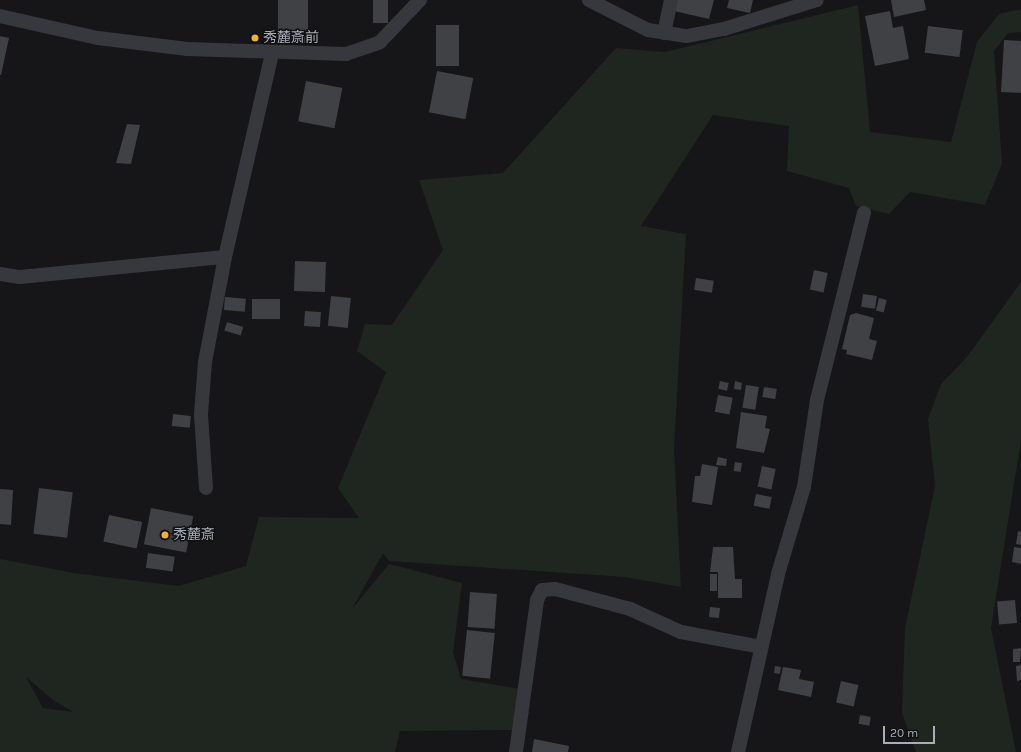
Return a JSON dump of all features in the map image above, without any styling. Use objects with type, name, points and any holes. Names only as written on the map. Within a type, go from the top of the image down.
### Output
[{"type":"street","points":[[0,16],[98,38],[187,49],[272,53],[346,54],[380,42],[420,0]]},
{"type":"street","points":[[589,0],[648,30],[687,36],[724,29],[817,0]]},
{"type":"street","points":[[664,33],[671,0]]},
{"type":"street","points":[[206,488],[201,414],[205,362],[225,257],[272,53]]},
{"type":"street","points":[[738,752],[761,647],[804,487],[817,400],[864,213]]},
{"type":"street","points":[[0,274],[20,277],[225,257]]},
{"type":"street","points":[[516,752],[537,600],[542,590],[555,589],[630,609],[681,632],[761,647]]},
{"type":"shaded area","points":[[858,5],[870,132],[951,142],[977,42],[999,14],[1021,9],[1021,32],[1008,33],[994,51],[1002,164],[985,205],[910,192],[889,214],[856,206],[849,188],[787,171],[789,126],[713,115],[641,226],[686,234],[674,449],[681,587],[625,577],[389,561],[383,553],[352,609],[389,564],[462,583],[453,652],[461,679],[520,689],[517,730],[400,731],[395,752],[0,752],[0,559],[74,573],[179,586],[246,566],[259,517],[359,518],[338,488],[386,372],[357,351],[365,324],[392,325],[443,250],[419,180],[503,173],[616,48],[665,52]],"holes":[[[26,677],[53,700],[73,712],[43,708]]]},
{"type":"shaded area","points":[[1021,282],[1021,440],[991,628],[1016,752],[916,752],[902,713],[905,628],[935,486],[928,419],[941,384],[967,357]]},
{"type":"building","points":[[278,0],[308,0],[308,43],[278,43]]},
{"type":"building","points":[[373,0],[388,0],[388,23],[373,23]]},
{"type":"building","points":[[677,0],[714,0],[709,19],[674,11]]},
{"type":"building","points":[[729,0],[753,0],[750,13],[727,8]]},
{"type":"building","points":[[891,0],[924,0],[926,10],[894,17]]},
{"type":"building","points":[[890,11],[893,28],[903,26],[909,59],[875,66],[865,16]]},
{"type":"building","points":[[436,25],[459,25],[459,66],[436,66]]},
{"type":"building","points":[[928,26],[963,30],[959,57],[925,53]]},
{"type":"building","points":[[0,36],[9,38],[1,75],[0,75]]},
{"type":"building","points":[[1004,40],[1021,41],[1021,93],[1001,92]]},
{"type":"building","points":[[437,71],[473,78],[465,119],[429,112]]},
{"type":"building","points":[[306,81],[342,88],[334,128],[298,121]]},
{"type":"building","points":[[127,124],[140,125],[131,164],[116,163]]},
{"type":"building","points":[[295,261],[326,262],[325,292],[294,291]]},
{"type":"building","points":[[814,270],[828,273],[824,292],[810,290]]},
{"type":"building","points":[[696,278],[714,281],[712,293],[694,290]]},
{"type":"building","points":[[863,294],[877,296],[875,309],[861,307]]},
{"type":"building","points":[[331,296],[351,298],[348,328],[328,326]]},
{"type":"building","points":[[225,297],[246,299],[245,312],[224,310]]},
{"type":"building","points":[[879,298],[887,300],[884,313],[876,311]]},
{"type":"building","points":[[252,299],[280,299],[280,319],[252,319]]},
{"type":"building","points":[[305,311],[321,312],[320,327],[304,326]]},
{"type":"building","points":[[856,313],[874,318],[869,339],[877,341],[872,360],[846,354],[847,350],[842,349],[850,315]]},
{"type":"building","points":[[227,322],[243,327],[241,336],[224,331]]},
{"type":"building","points":[[720,381],[729,383],[727,391],[718,389]]},
{"type":"building","points":[[735,381],[742,383],[741,390],[734,389]]},
{"type":"building","points":[[746,385],[759,387],[755,410],[742,408]]},
{"type":"building","points":[[764,387],[777,389],[775,399],[762,397]]},
{"type":"building","points":[[718,395],[733,398],[729,415],[715,412]]},
{"type":"building","points":[[741,412],[767,416],[765,428],[770,429],[764,453],[736,448]]},
{"type":"building","points":[[173,414],[191,416],[190,428],[172,426]]},
{"type":"building","points":[[718,457],[727,459],[726,466],[716,465]]},
{"type":"building","points":[[735,462],[742,463],[741,472],[734,471]]},
{"type":"building","points":[[702,464],[718,467],[712,505],[692,502],[695,476],[700,476]]},
{"type":"building","points":[[762,466],[776,469],[771,489],[758,487]]},
{"type":"building","points":[[39,488],[73,492],[67,538],[33,534]]},
{"type":"building","points":[[0,489],[13,490],[11,525],[0,524]]},
{"type":"building","points":[[756,494],[772,497],[769,509],[754,506]]},
{"type":"building","points":[[151,508],[193,516],[186,553],[144,544]]},
{"type":"building","points":[[109,515],[142,522],[137,548],[103,541]]},
{"type":"building","points":[[1018,531],[1021,532],[1021,545],[1016,544]]},
{"type":"building","points":[[713,547],[733,547],[735,579],[742,579],[742,598],[718,598],[718,572],[710,572]]},
{"type":"building","points":[[1014,547],[1021,548],[1021,564],[1012,562]]},
{"type":"building","points":[[148,553],[175,557],[173,572],[146,568]]},
{"type":"building","points":[[710,574],[717,574],[717,591],[710,591]]},
{"type":"building","points":[[470,592],[497,594],[494,629],[468,627]]},
{"type":"building","points":[[1015,600],[1017,623],[999,624],[997,602]]},
{"type":"building","points":[[710,607],[720,608],[719,618],[709,617]]},
{"type":"building","points":[[467,630],[495,633],[490,679],[462,676]]},
{"type":"building","points":[[1021,648],[1020,662],[1013,662],[1013,649]]},
{"type":"building","points":[[1021,665],[1021,680],[1017,681],[1016,666]]},
{"type":"building","points":[[775,666],[781,667],[780,674],[774,673]]},
{"type":"building","points":[[783,667],[801,670],[799,679],[814,682],[811,697],[778,690]]},
{"type":"building","points":[[841,681],[859,685],[854,706],[836,702]]},
{"type":"building","points":[[860,715],[871,717],[869,726],[858,724]]},
{"type":"building","points":[[534,739],[569,746],[568,752],[532,752]]},
{"type":"place","name":"秀麓斎前","points":[[255,38]]},
{"type":"place","name":"秀麓斎","points":[[165,535]]}]
